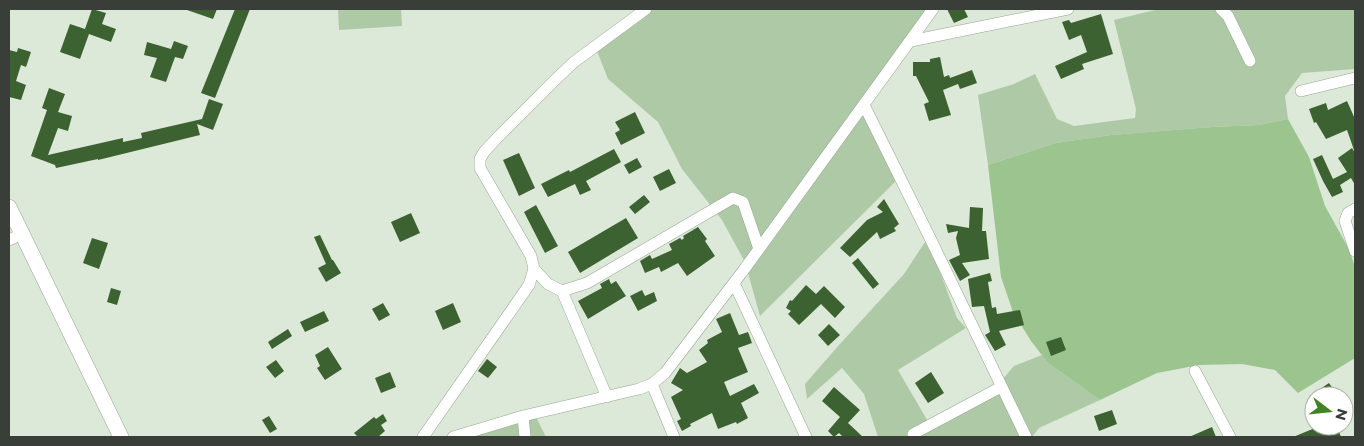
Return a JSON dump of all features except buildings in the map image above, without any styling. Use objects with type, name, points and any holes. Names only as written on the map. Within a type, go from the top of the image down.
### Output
[{"type":"main road","points":[[9,207],[15,237],[121,437]]},
{"type":"street","points":[[422,437],[529,285],[534,270],[531,256],[480,168],[480,159],[498,137],[574,62],[646,9]]},
{"type":"street","points":[[453,437],[523,416],[607,397],[652,384],[665,373],[734,283],[933,9]]},
{"type":"street","points":[[911,41],[1068,9]]},
{"type":"street","points":[[1221,9],[1228,16],[1250,60]]},
{"type":"street","points":[[1301,92],[1355,78]]},
{"type":"street","points":[[864,105],[1026,437]]},
{"type":"street","points":[[562,291],[587,282],[733,198],[744,202],[759,248]]},
{"type":"street","points":[[1355,209],[1348,213],[1345,221],[1355,251]]},
{"type":"street","points":[[534,270],[548,284],[562,291],[607,397]]},
{"type":"street","points":[[734,283],[806,437]]},
{"type":"street","points":[[1195,371],[1230,437]]},
{"type":"street","points":[[652,384],[674,437]]},
{"type":"street","points":[[913,434],[1001,387]]},
{"type":"street","points":[[523,416],[524,437]]},
{"type":"green space","points":[[338,9],[401,9],[402,26],[339,30]]},
{"type":"green space","points":[[643,9],[932,9],[867,109],[898,179],[760,316],[745,262],[722,220],[682,169],[658,122],[608,79],[597,51]]},
{"type":"green space","points":[[1159,9],[1355,9],[1355,69],[1302,73],[1285,96],[1288,119],[1259,125],[1111,135],[1056,143],[988,165],[978,95],[1014,84],[1035,74],[1057,119],[1074,126],[1135,118],[1136,109],[1114,20]]},
{"type":"green space","points":[[1288,119],[1309,157],[1325,206],[1350,251],[1355,268],[1355,358],[1309,386],[1304,386],[1304,389],[1298,393],[1275,370],[1242,364],[1199,365],[1157,373],[1100,400],[1048,363],[1031,341],[1013,312],[1001,277],[988,165],[1056,143],[1111,135],[1259,125]]},
{"type":"green space","points":[[925,242],[939,269],[957,318],[966,328],[898,370],[930,425],[1002,380],[1014,366],[1042,355],[1048,363],[1100,400],[1039,428],[1032,437],[878,437],[864,394],[842,368],[807,399],[805,384],[904,274]]},
{"type":"green space","points":[[534,413],[546,437],[470,437]]}]
